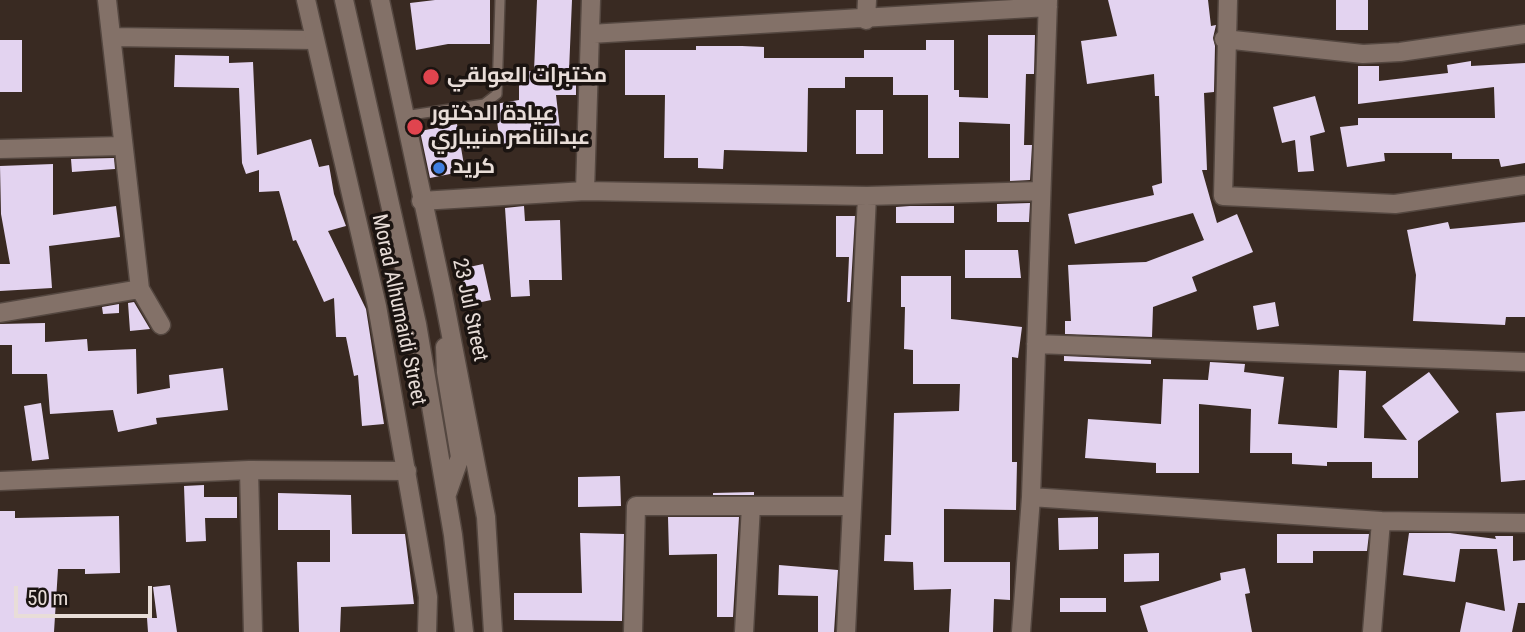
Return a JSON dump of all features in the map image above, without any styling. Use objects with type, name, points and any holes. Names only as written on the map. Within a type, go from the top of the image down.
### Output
[{"type":"street","points":[[107,0],[140,289],[160,325]]},
{"type":"street","name":"Morad Alhumaidi Street","points":[[306,0],[377,306],[428,597],[426,632]]},
{"type":"street","points":[[344,0],[417,324],[446,498],[463,628]]},
{"type":"street","name":"23 Jul Street","points":[[380,0],[450,330],[486,517],[493,632]]},
{"type":"street","points":[[585,191],[591,0]]},
{"type":"street","points":[[866,20],[867,0]]},
{"type":"street","points":[[1228,0],[1224,39],[1223,196],[1395,204],[1525,185]]},
{"type":"street","points":[[590,34],[866,20],[1048,4],[1031,496],[1021,632]]},
{"type":"street","points":[[1224,39],[1363,54],[1400,52],[1525,34]]},
{"type":"street","points":[[112,37],[314,40]]},
{"type":"street","points":[[0,149],[122,146]]},
{"type":"street","points":[[421,201],[585,191],[867,196],[1041,191]]},
{"type":"street","points":[[846,632],[867,196]]},
{"type":"street","points":[[0,313],[140,289]]},
{"type":"street","points":[[446,498],[460,457],[444,348],[450,330]]},
{"type":"street","points":[[1036,344],[1525,362]]},
{"type":"street","points":[[0,481],[249,470],[407,471]]},
{"type":"street","points":[[249,470],[253,632]]},
{"type":"street","points":[[1031,496],[1381,521],[1525,523]]},
{"type":"street","points":[[633,632],[636,506],[850,506]]},
{"type":"street","points":[[744,632],[751,506]]},
{"type":"street","points":[[1373,632],[1381,521]]},
{"type":"lane","points":[[404,116],[484,104],[497,94],[500,0]]},
{"type":"building","points":[[490,0],[490,44],[448,44],[416,50],[410,3]]},
{"type":"building","points":[[537,0],[572,0],[569,71],[576,71],[576,95],[556,95],[561,138],[500,145],[495,104],[519,100],[519,71],[534,71]]},
{"type":"building","points":[[1108,0],[1208,0],[1211,26],[1216,25],[1213,38],[1214,92],[1204,93],[1207,170],[1202,170],[1217,223],[1237,214],[1253,252],[1192,277],[1197,291],[1153,307],[1152,337],[1065,334],[1065,321],[1071,321],[1068,265],[1146,262],[1204,240],[1193,213],[1075,244],[1068,214],[1154,195],[1152,186],[1162,183],[1159,96],[1155,96],[1154,74],[1087,84],[1081,41],[1117,36]]},
{"type":"building","points":[[1336,0],[1368,0],[1368,30],[1336,30]]},
{"type":"building","points":[[988,35],[1035,35],[1034,74],[1026,74],[1024,145],[1032,145],[1030,180],[1010,181],[1010,124],[959,122],[959,158],[928,158],[928,95],[893,95],[893,77],[845,77],[845,88],[808,88],[807,152],[724,150],[723,169],[698,168],[698,158],[664,158],[665,95],[625,95],[625,50],[696,50],[696,46],[742,46],[764,47],[764,58],[864,58],[864,50],[926,50],[926,40],[954,40],[954,90],[959,90],[959,97],[988,98]]},
{"type":"building","points":[[0,40],[22,40],[22,92],[0,92]]},
{"type":"building","points":[[175,55],[229,56],[229,63],[253,62],[257,155],[311,139],[319,167],[329,165],[334,194],[346,226],[328,231],[366,309],[384,424],[362,426],[358,375],[354,376],[346,337],[336,337],[334,298],[324,302],[296,240],[293,241],[279,191],[259,192],[259,170],[246,174],[242,163],[239,88],[174,87]]},
{"type":"building","points":[[1471,61],[1471,66],[1525,63],[1525,163],[1501,167],[1499,159],[1452,159],[1452,153],[1384,153],[1385,161],[1347,167],[1340,127],[1358,125],[1358,118],[1495,118],[1494,87],[1358,104],[1358,66],[1379,66],[1379,81],[1448,73],[1447,65]]},
{"type":"building","points":[[1315,96],[1325,132],[1310,136],[1314,171],[1298,172],[1295,140],[1282,143],[1273,107]]},
{"type":"building","points":[[856,110],[883,110],[883,154],[856,154]]},
{"type":"building","points":[[457,124],[465,171],[430,178],[420,131]]},
{"type":"building","points":[[114,158],[115,169],[72,172],[71,159]]},
{"type":"building","points":[[53,164],[53,215],[116,206],[120,237],[49,246],[52,288],[0,291],[0,264],[10,264],[1,214],[0,166]]},
{"type":"building","points":[[1030,203],[1029,222],[997,222],[997,204]]},
{"type":"building","points":[[524,206],[525,221],[560,220],[562,280],[529,280],[530,296],[511,297],[505,208]]},
{"type":"building","points":[[954,206],[954,223],[896,223],[896,207]]},
{"type":"building","points":[[836,216],[855,216],[850,302],[847,302],[849,257],[836,257]]},
{"type":"building","points":[[1448,222],[1450,229],[1525,222],[1525,317],[1506,317],[1505,325],[1413,321],[1416,275],[1407,230]]},
{"type":"building","points":[[965,250],[1018,250],[1021,278],[965,278]]},
{"type":"building","points":[[483,264],[491,300],[468,305],[460,269]]},
{"type":"building","points":[[901,276],[951,276],[951,319],[1022,327],[1018,358],[1012,357],[1012,462],[1017,462],[1016,510],[944,509],[944,562],[1010,562],[1010,600],[994,599],[993,632],[949,632],[951,589],[914,590],[913,562],[884,561],[885,535],[891,535],[894,413],[959,411],[960,384],[913,384],[913,350],[904,349],[905,307],[901,307]]},
{"type":"building","points":[[134,302],[150,329],[130,331],[128,303]]},
{"type":"building","points":[[1275,302],[1279,326],[1257,330],[1253,306]]},
{"type":"building","points":[[119,304],[119,313],[103,314],[102,307]]},
{"type":"building","points":[[45,323],[45,342],[87,339],[88,351],[136,349],[137,394],[170,388],[169,375],[223,368],[228,410],[156,418],[157,424],[118,432],[113,410],[50,414],[47,374],[12,374],[12,345],[0,345],[0,324]]},
{"type":"building","points":[[1064,356],[1151,360],[1151,364],[1064,361]]},
{"type":"building","points":[[1210,362],[1245,364],[1244,372],[1284,377],[1278,424],[1337,428],[1339,370],[1366,371],[1364,438],[1407,440],[1382,406],[1429,372],[1459,412],[1418,441],[1418,478],[1372,478],[1372,462],[1327,462],[1327,466],[1292,464],[1292,453],[1250,453],[1251,409],[1199,404],[1199,473],[1156,473],[1156,463],[1085,458],[1088,419],[1161,424],[1163,379],[1208,380]]},
{"type":"building","points":[[41,403],[49,459],[32,461],[24,406]]},
{"type":"building","points":[[1525,411],[1525,480],[1501,482],[1496,413]]},
{"type":"building","points":[[620,476],[621,506],[578,507],[578,477]]},
{"type":"building","points":[[204,485],[204,497],[237,497],[237,518],[205,518],[206,541],[186,542],[184,486]]},
{"type":"building","points":[[754,492],[754,495],[713,495],[713,493]]},
{"type":"building","points":[[278,493],[351,495],[352,534],[405,534],[414,604],[341,607],[340,632],[299,632],[297,562],[330,562],[330,530],[278,530]]},
{"type":"building","points":[[0,511],[15,511],[15,518],[119,516],[120,573],[85,574],[85,569],[58,569],[54,632],[0,632]]},
{"type":"building","points":[[668,517],[739,517],[733,617],[717,617],[717,554],[669,555]]},
{"type":"building","points":[[1098,517],[1098,549],[1059,550],[1058,518]]},
{"type":"building","points":[[580,533],[624,534],[622,621],[514,620],[514,593],[582,593]]},
{"type":"building","points":[[1409,533],[1450,533],[1496,539],[1495,536],[1513,536],[1513,561],[1525,560],[1525,603],[1518,603],[1512,632],[1460,632],[1466,602],[1505,611],[1497,549],[1460,549],[1455,582],[1403,575]]},
{"type":"building","points":[[1277,534],[1369,534],[1367,551],[1313,551],[1313,563],[1277,563]]},
{"type":"building","points":[[1159,553],[1159,581],[1124,582],[1124,554]]},
{"type":"building","points":[[779,565],[838,570],[834,632],[818,632],[818,596],[778,595]]},
{"type":"building","points":[[1245,568],[1250,593],[1245,594],[1252,632],[1148,632],[1140,606],[1221,580],[1220,573]]},
{"type":"building","points":[[170,585],[177,632],[148,632],[147,618],[157,618],[153,587]]},
{"type":"building","points":[[1060,598],[1106,598],[1106,612],[1060,612]]},
{"type":"place","name":"مختبرات العولقي","points":[[431,77]]},
{"type":"place","name":"عيادة الدكتور عبدالناصر منيباري","points":[[415,127]]},
{"type":"place","name":"كريد","points":[[439,168]]}]
